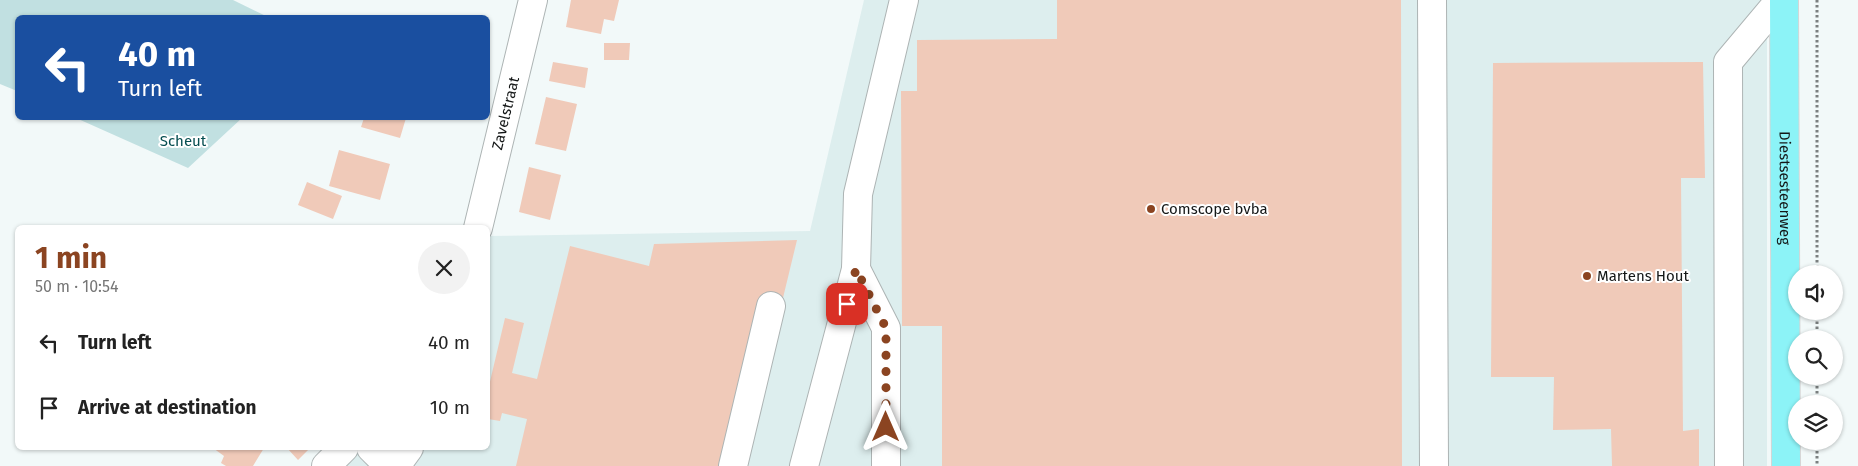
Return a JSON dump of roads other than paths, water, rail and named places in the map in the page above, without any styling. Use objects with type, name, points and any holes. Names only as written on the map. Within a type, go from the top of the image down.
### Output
[{"type":"main road","name":"Diestsesteenweg","points":[[1784,0],[1786,466]]},
{"type":"street","name":"Zavelstraat","points":[[479,225],[533,0]]},
{"type":"street","points":[[804,466],[856,269],[858,194],[904,0]]},
{"type":"street","points":[[1432,0],[1434,466]]},
{"type":"street","points":[[1729,466],[1728,62],[1780,0]]},
{"type":"street","points":[[856,269],[886,328],[886,466]]},
{"type":"street","points":[[733,466],[770,306]]},
{"type":"street","points":[[326,466],[342,450]]},
{"type":"street","points":[[373,450],[390,466]]},
{"type":"street","points":[[396,466],[408,450]]},
{"type":"place","name":"Comscope bvba","points":[[1151,209]]},
{"type":"place","name":"Martens Hout","points":[[1587,276]]},
{"type":"park label","name":"Scheut","points":[[183,141]]}]
